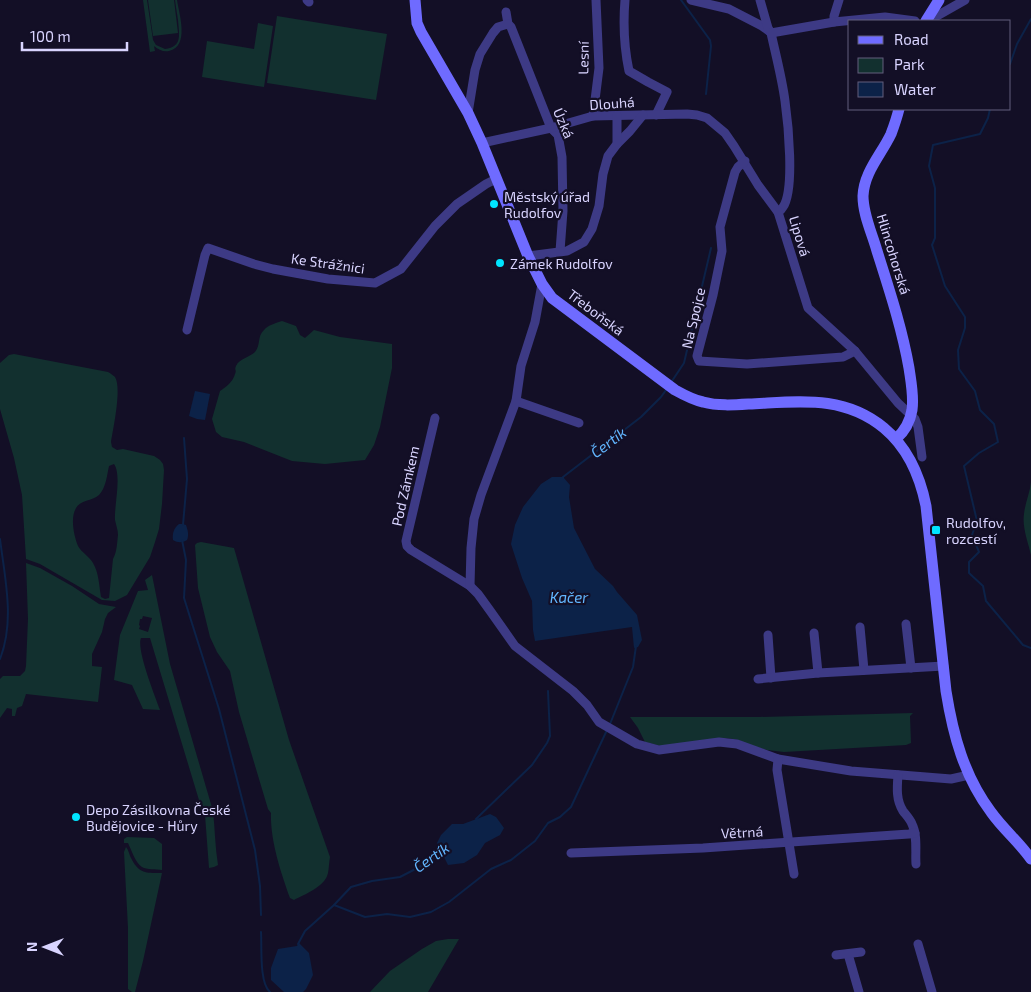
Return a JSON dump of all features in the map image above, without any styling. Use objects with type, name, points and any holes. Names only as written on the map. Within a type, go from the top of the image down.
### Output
[{"type":"main road","name":"Třeboňská","points":[[415,0],[417,23],[421,32],[468,113],[528,256],[542,284],[552,298],[676,390],[701,402],[715,405],[813,401],[832,403],[870,417],[896,439]]},
{"type":"main road","points":[[928,20],[938,0]]},
{"type":"main road","name":"Hlincohorská","points":[[896,439],[904,431],[911,414],[912,387],[906,352],[894,306],[866,215],[864,189],[876,158],[890,134],[899,110]]},
{"type":"main road","points":[[896,439],[915,468],[925,501],[951,721],[962,758],[969,775],[990,811],[1029,852]]},
{"type":"street","name":"Lesní","points":[[593,116],[598,68],[596,0]]},
{"type":"street","name":"Dlouhá","points":[[625,0],[623,25],[629,71],[667,92],[656,115]]},
{"type":"street","points":[[691,0],[729,9],[762,26],[771,33],[848,21]]},
{"type":"street","name":"Lipová","points":[[760,0],[771,33],[786,103],[790,181],[783,209],[778,212],[808,308],[855,351],[898,403],[911,414]]},
{"type":"street","points":[[834,22],[839,0]]},
{"type":"street","points":[[929,20],[965,0]]},
{"type":"street","name":"Úzká","points":[[506,12],[508,24],[512,27],[551,128],[558,136],[562,157],[563,211],[560,251]]},
{"type":"street","points":[[854,20],[885,17],[908,20]]},
{"type":"street","points":[[468,113],[475,70],[480,54],[498,26],[508,24]]},
{"type":"street","points":[[528,256],[567,251],[584,242],[592,229],[599,206],[603,174],[608,156],[616,144],[643,115]]},
{"type":"street","name":"Dlouhá","points":[[482,143],[551,128],[593,116],[697,115],[707,118],[725,133],[758,185],[778,212]]},
{"type":"street","points":[[616,144],[617,116]]},
{"type":"street","name":"Na Spojce","points":[[744,162],[735,172],[720,227],[722,251],[697,356],[699,361],[747,364],[843,357],[855,351]]},
{"type":"street","name":"Ke Strážnici","points":[[187,330],[204,256],[208,248],[273,269],[328,279],[375,283],[401,269],[435,226],[451,210],[467,197],[496,179]]},
{"type":"street","points":[[470,586],[474,518],[516,402],[521,366],[535,322],[542,284]]},
{"type":"street","points":[[516,402],[579,423]]},
{"type":"street","name":"Hlincohorská","points":[[911,414],[918,427],[922,457]]},
{"type":"street","name":"Pod Zámkem","points":[[435,418],[406,541],[411,550],[470,586],[487,606],[515,646],[587,705],[604,726],[637,744],[658,750],[719,742],[737,744],[778,759]]},
{"type":"street","points":[[906,624],[911,668]]},
{"type":"street","points":[[860,627],[864,670]]},
{"type":"street","points":[[814,633],[818,673]]},
{"type":"street","points":[[768,635],[771,678]]},
{"type":"street","points":[[758,679],[818,673],[944,666]]},
{"type":"street","points":[[794,874],[777,770],[778,759],[851,771],[898,776],[951,779],[969,775]]},
{"type":"street","points":[[898,776],[897,787],[901,808],[912,824],[915,833],[916,864]]},
{"type":"street","name":"Větrná","points":[[571,853],[789,843],[915,833]]},
{"type":"street","points":[[918,944],[932,992]]},
{"type":"street","points":[[836,955],[860,952]]},
{"type":"street","points":[[848,954],[859,992]]},
{"type":"green space","points":[[143,0],[147,0],[153,40],[156,45],[165,49],[175,46],[179,39],[175,0],[177,0],[182,29],[179,43],[175,48],[165,51],[159,50],[154,46],[155,51],[150,52]]},
{"type":"green space","points":[[148,0],[174,0],[178,33],[153,36]]},
{"type":"green space","points":[[277,16],[387,34],[376,100],[267,83]]},
{"type":"green space","points":[[258,23],[273,26],[264,87],[202,77],[207,41],[254,49]]},
{"type":"green space","points":[[282,321],[296,326],[300,335],[305,338],[314,330],[340,337],[392,344],[392,368],[380,427],[374,445],[365,460],[325,464],[292,461],[244,442],[222,437],[216,432],[212,419],[220,391],[233,379],[237,364],[255,352],[262,332],[270,325]]},
{"type":"green space","points":[[14,354],[111,374],[115,377],[118,390],[111,442],[112,447],[117,450],[123,449],[154,456],[163,464],[159,529],[150,557],[127,595],[115,601],[102,600],[40,564],[26,559],[22,495],[0,409],[0,363],[9,355]],"holes":[[[114,464],[118,483],[115,520],[118,535],[113,559],[109,598],[105,599],[101,597],[95,567],[78,546],[74,532],[73,517],[78,505],[99,495],[106,481],[109,466]]]},
{"type":"green space","points":[[1031,482],[1031,555],[1024,519]]},
{"type":"green space","points":[[201,542],[234,548],[289,740],[330,857],[328,873],[323,882],[314,890],[294,900],[290,898],[280,867],[272,834],[271,813],[268,809],[239,712],[230,671],[217,652],[210,637],[198,588],[195,545]]},
{"type":"green space","points":[[26,563],[40,568],[99,604],[116,607],[108,613],[92,654],[92,666],[102,667],[98,702],[26,694],[22,706],[17,708],[15,716],[12,716],[12,709],[7,708],[0,718],[0,679],[3,676],[20,676],[25,671],[26,666],[28,619]]},
{"type":"green space","points":[[152,575],[170,664],[213,811],[218,865],[214,867],[209,868],[205,815],[150,638],[141,638],[141,652],[160,710],[143,709],[132,685],[114,680],[120,635],[138,591],[148,590],[145,580]],"holes":[[[143,616],[152,618],[148,632],[139,629],[140,619]]]},
{"type":"green space","points":[[913,713],[910,716],[911,743],[906,745],[784,752],[767,750],[739,740],[727,738],[661,746],[645,742],[630,717],[759,717]]},
{"type":"green space","points":[[127,837],[154,838],[162,844],[162,870],[142,867],[136,860],[128,843],[124,843],[124,839]]},
{"type":"green space","points":[[126,847],[140,870],[162,873],[135,992],[128,989],[128,928],[124,852]]},
{"type":"green space","points":[[459,939],[428,992],[370,992],[390,971],[422,949],[436,941]]},
{"type":"water","points":[[195,391],[210,394],[205,420],[189,416]]},
{"type":"water","name":"Kačer","points":[[552,477],[563,477],[570,485],[569,497],[574,528],[595,569],[613,586],[637,615],[642,640],[638,647],[634,648],[632,627],[535,641],[532,601],[511,544],[515,525],[523,507],[541,484]]},
{"type":"water","points":[[179,524],[186,525],[188,533],[187,540],[182,542],[173,540],[174,531]]},
{"type":"water","points":[[490,814],[496,817],[504,828],[500,835],[485,843],[477,855],[464,863],[448,865],[437,843],[441,835],[452,824],[463,824]]},
{"type":"water","points":[[299,943],[309,953],[313,975],[303,992],[284,992],[271,980],[271,968],[278,949],[297,946]]},
{"type":"waterway","name":"Čertík","points":[[681,0],[710,40],[706,94]]},
{"type":"waterway","points":[[1011,61],[1017,44],[1031,19]]},
{"type":"waterway","points":[[990,110],[980,134],[933,145],[929,166],[935,188],[935,238],[932,245],[945,286],[965,317],[965,328],[958,350],[959,369],[975,391],[980,410],[994,424],[998,442],[979,453],[964,466],[977,521],[972,535],[979,552],[969,562],[969,573],[983,586],[986,601],[1023,645],[1031,648]]},
{"type":"waterway","name":"Čertík","points":[[672,381],[684,363],[711,248]]},
{"type":"waterway","name":"Čertík","points":[[563,479],[563,477],[641,417],[666,390]]},
{"type":"waterway","points":[[183,525],[187,479],[184,438]]},
{"type":"waterway","points":[[0,539],[8,600],[5,645],[0,659]]},
{"type":"waterway","points":[[182,540],[186,560],[184,598],[219,709],[255,850],[260,886],[261,915]]},
{"type":"waterway","points":[[610,724],[633,667],[636,646]]},
{"type":"waterway","name":"Čertík","points":[[476,819],[532,765],[547,743],[550,736],[548,691]]},
{"type":"waterway","points":[[334,905],[365,917],[387,914],[410,917],[431,912],[449,902],[491,869],[511,860],[535,841],[548,823],[560,817],[571,807],[607,730]]},
{"type":"waterway","name":"Čertík","points":[[298,944],[305,931],[351,887],[372,881],[400,877],[427,863],[444,851]]},
{"type":"waterway","points":[[261,932],[264,981],[270,992]]},
{"type":"place","name":"Městský úřad Rudolfov","points":[[494,204]]},
{"type":"place","name":"Zámek Rudolfov","points":[[500,263]]},
{"type":"place","name":"Rudolfov, rozcestí","points":[[936,530]]},
{"type":"place","name":"Depo Zásilkovna České Budějovice - Hůry","points":[[76,817]]}]
